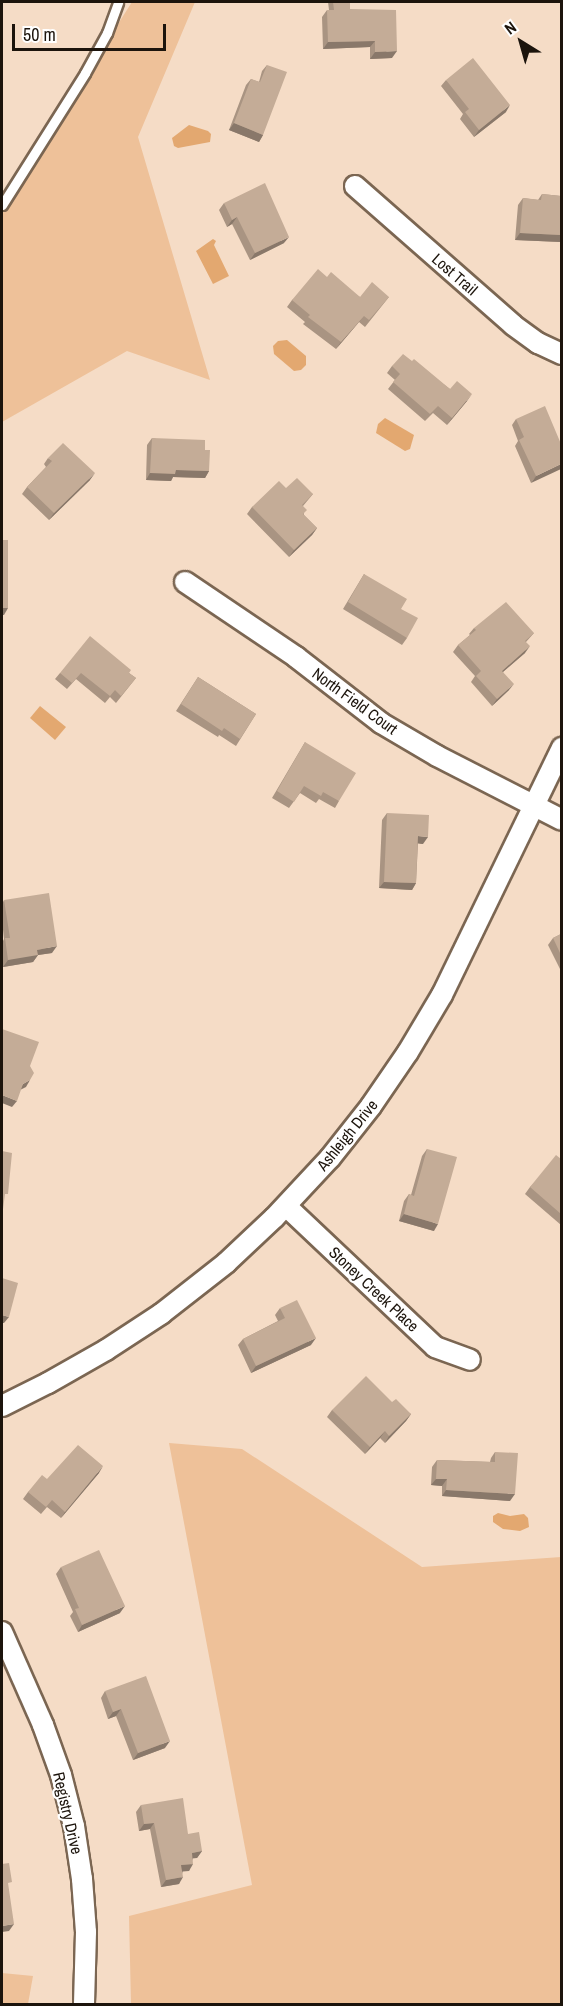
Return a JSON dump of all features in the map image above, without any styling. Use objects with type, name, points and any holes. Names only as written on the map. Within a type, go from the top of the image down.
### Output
[{"type":"street","name":"Lost Trail","points":[[355,186],[513,325],[538,343],[561,354]]},
{"type":"street","name":"North Field Court","points":[[185,582],[296,657],[381,723],[437,756],[561,820]]},
{"type":"street","name":"Ashleigh Drive","points":[[2,1406],[96,1356],[161,1314],[226,1263],[286,1206],[337,1149],[408,1052],[442,995],[561,748]]},
{"type":"street","name":"Stoney Creek Place","points":[[286,1206],[435,1347],[470,1360]]},
{"type":"street","name":"Registry Drive","points":[[2,1632],[43,1725],[74,1826],[82,1879],[86,1932],[84,2004]]},
{"type":"lane","points":[[2,205],[85,73],[107,33],[118,2]]},
{"type":"shaded area","points":[[132,2],[195,2],[138,137],[210,380],[127,351],[2,422],[2,206]]},
{"type":"shaded area","points":[[189,125],[208,131],[211,134],[210,142],[178,148],[174,146],[172,138]]},
{"type":"shaded area","points":[[213,239],[216,241],[214,245],[229,276],[213,284],[196,251]]},
{"type":"shaded area","points":[[287,340],[306,356],[306,365],[301,370],[294,371],[274,354],[273,346],[278,341]]},
{"type":"shaded area","points":[[385,418],[414,435],[410,449],[405,451],[376,433],[378,424]]},
{"type":"shaded area","points":[[40,706],[66,727],[55,740],[30,718]]},
{"type":"shaded area","points":[[169,1443],[242,1449],[422,1567],[561,1557],[561,2004],[131,2004],[129,1916],[252,1885]]},
{"type":"shaded area","points":[[498,1513],[510,1516],[524,1514],[528,1518],[529,1527],[520,1531],[503,1529],[493,1522],[493,1516]]},
{"type":"shaded area","points":[[2,1973],[33,1976],[28,2004],[2,2004]]},
{"type":"building","points":[[333,2],[350,2],[350,9],[396,10],[397,51],[375,52],[375,41],[328,42],[327,10],[334,10]]},
{"type":"building","points":[[473,58],[510,105],[479,130],[465,112],[469,109],[446,80]]},
{"type":"building","points":[[267,65],[287,72],[263,135],[234,123],[251,79],[260,82]]},
{"type":"building","points":[[265,183],[289,237],[255,253],[237,217],[232,220],[224,203]]},
{"type":"building","points":[[542,194],[561,196],[561,235],[520,233],[523,198],[541,200]]},
{"type":"building","points":[[318,269],[327,277],[331,272],[360,297],[372,282],[389,297],[369,320],[364,316],[341,342],[308,317],[310,315],[292,300]]},
{"type":"building","points":[[403,354],[412,361],[414,359],[450,389],[457,381],[472,394],[452,418],[438,406],[430,414],[393,382],[400,374],[392,366]]},
{"type":"building","points":[[545,406],[561,444],[561,464],[536,476],[519,440],[524,437],[516,419]]},
{"type":"building","points":[[152,438],[205,440],[205,450],[210,450],[209,471],[176,470],[175,474],[150,473]]},
{"type":"building","points":[[63,443],[95,473],[54,513],[27,487],[52,461],[48,458]]},
{"type":"building","points":[[297,478],[313,494],[302,505],[307,510],[303,514],[317,528],[294,550],[252,507],[279,481],[286,488]]},
{"type":"building","points":[[2,540],[8,540],[8,608],[2,608]]},
{"type":"building","points":[[364,574],[407,599],[401,609],[418,618],[407,638],[348,602]]},
{"type":"building","points":[[506,602],[534,633],[525,641],[530,646],[502,671],[514,684],[497,699],[476,676],[481,671],[458,645],[476,630],[474,628]]},
{"type":"building","points":[[90,636],[131,670],[129,673],[136,678],[121,696],[115,690],[110,696],[81,673],[72,683],[60,673]]},
{"type":"building","points":[[198,677],[256,714],[240,739],[224,728],[222,731],[181,704]]},
{"type":"building","points":[[305,742],[356,773],[339,801],[323,792],[321,796],[304,786],[294,802],[277,791]]},
{"type":"building","points":[[387,813],[429,815],[428,837],[418,836],[416,883],[384,882]]},
{"type":"building","points":[[49,893],[57,946],[37,950],[38,955],[8,960],[5,938],[10,938],[4,900]]},
{"type":"building","points":[[561,934],[561,955],[553,938]]},
{"type":"building","points":[[2,1029],[39,1042],[30,1066],[34,1073],[30,1080],[23,1084],[17,1101],[2,1095]]},
{"type":"building","points":[[427,1149],[457,1157],[438,1224],[404,1214],[409,1194],[414,1196]]},
{"type":"building","points":[[2,1151],[12,1153],[8,1194],[5,1194],[2,1217]]},
{"type":"building","points":[[556,1155],[561,1159],[561,1214],[530,1187]]},
{"type":"building","points":[[2,1278],[18,1283],[9,1317],[2,1315]]},
{"type":"building","points":[[297,1300],[316,1338],[256,1366],[243,1339],[285,1318],[280,1308]]},
{"type":"building","points":[[366,1376],[392,1402],[396,1399],[411,1414],[389,1436],[385,1431],[370,1447],[332,1410]]},
{"type":"building","points":[[78,1445],[103,1466],[65,1512],[52,1500],[46,1507],[28,1492],[42,1475],[47,1479]]},
{"type":"building","points":[[495,1452],[518,1453],[515,1494],[446,1490],[447,1479],[436,1479],[437,1460],[495,1462]]},
{"type":"building","points":[[99,1550],[125,1606],[82,1625],[75,1609],[79,1608],[61,1567]]},
{"type":"building","points":[[146,1676],[170,1741],[138,1753],[121,1709],[113,1712],[105,1691]]},
{"type":"building","points":[[183,1798],[188,1834],[199,1832],[202,1851],[192,1853],[193,1864],[181,1865],[183,1877],[166,1880],[154,1823],[144,1824],[141,1805]]},
{"type":"building","points":[[9,1863],[12,1882],[8,1883],[14,1924],[2,1926],[2,1864]]}]
